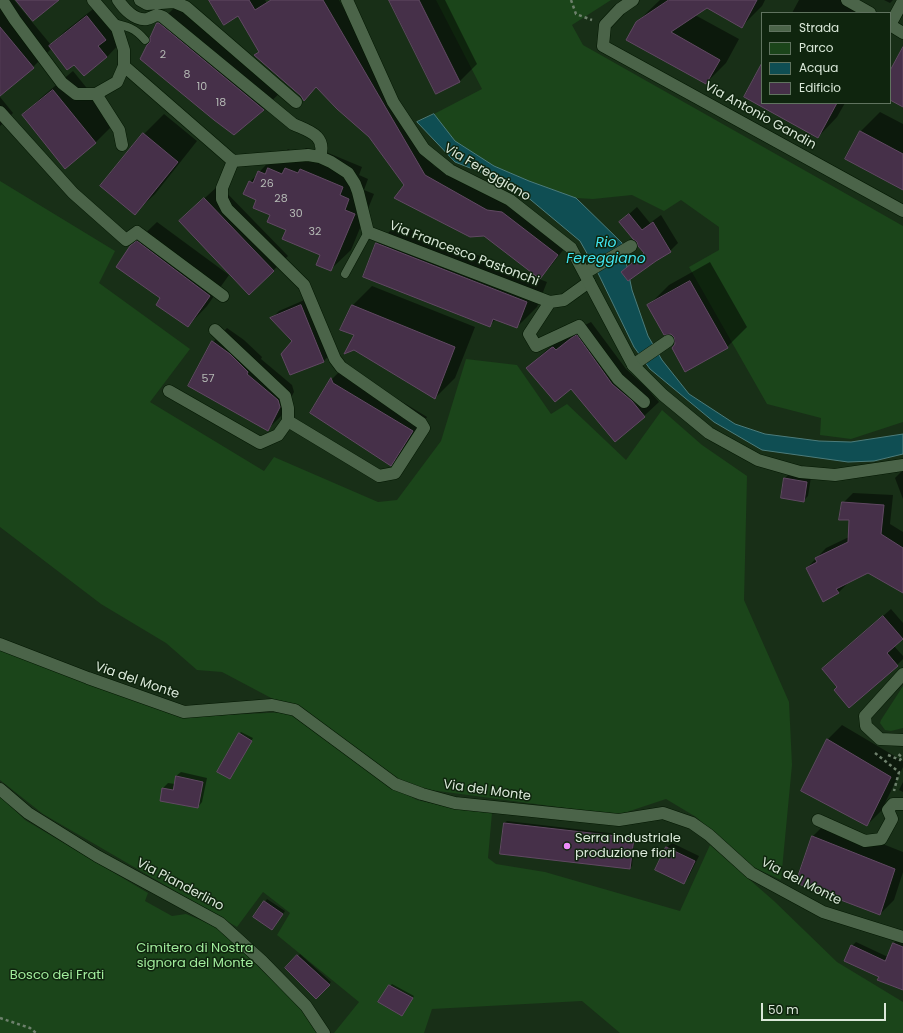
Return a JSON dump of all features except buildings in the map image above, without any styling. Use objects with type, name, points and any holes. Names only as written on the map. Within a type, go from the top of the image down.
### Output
[{"type":"street","points":[[2,0],[62,83],[76,94],[96,94],[117,82],[124,66],[124,50],[117,28],[93,0]]},
{"type":"street","points":[[118,0],[123,7],[136,17],[142,19],[157,15],[163,16],[293,124],[310,131],[315,135],[323,149],[320,157]]},
{"type":"street","points":[[140,0],[147,4],[156,2],[174,2],[186,7],[296,102]]},
{"type":"street","name":"Via Fereggiano","points":[[347,0],[393,102],[424,149],[450,170],[510,200],[571,248],[589,275],[636,362],[663,395],[709,433],[758,460],[800,472],[836,475],[903,464]]},
{"type":"street","points":[[605,25],[620,9],[633,0]]},
{"type":"street","points":[[847,0],[868,12]]},
{"type":"street","points":[[891,23],[903,1]]},
{"type":"street","name":"Via Antonio Gandin","points":[[605,25],[603,46],[903,211]]},
{"type":"street","points":[[891,26],[903,32]]},
{"type":"street","points":[[124,66],[234,161],[222,188],[222,199],[227,209],[304,285],[335,359],[341,367],[422,423],[424,428],[395,473],[379,476],[288,421]]},
{"type":"street","points":[[96,94],[119,130],[122,145]]},
{"type":"street","points":[[0,112],[73,193],[126,240],[137,232],[223,296]]},
{"type":"street","name":"Via Francesco Pastonchi","points":[[234,161],[308,155],[320,157],[340,167],[348,173],[358,192],[368,232],[550,302],[564,300],[589,275]]},
{"type":"street","points":[[589,275],[628,248]]},
{"type":"street","name":"Via Francesco Pastonchi","points":[[550,302],[529,334],[536,346],[580,326],[618,379],[644,402]]},
{"type":"street","points":[[170,391],[260,443],[278,435],[288,421],[288,408],[285,396],[215,330]]},
{"type":"street","points":[[636,362],[664,345]]},
{"type":"street","name":"Via del Monte","points":[[0,644],[88,678],[184,712],[272,705],[295,710],[395,784],[422,794],[455,803],[619,820],[663,813],[692,823],[709,835],[751,873],[823,912],[903,937]]},
{"type":"street","points":[[903,674],[865,716],[866,726],[880,739],[903,740]]},
{"type":"street","name":"Via Pianderlino","points":[[0,789],[28,813],[97,856],[220,923],[262,961],[306,1006],[324,1033]]},
{"type":"street","points":[[818,820],[865,841],[881,839],[898,819],[888,810],[898,804]]},
{"type":"lane","points":[[112,22],[127,26],[138,32],[145,40]]},
{"type":"lane","name":"Via Francesco Pastonchi","points":[[345,274],[368,232]]},
{"type":"path","points":[[572,0],[576,14],[605,25]]},
{"type":"path","points":[[880,739],[902,757],[900,760],[877,751],[875,752],[899,772],[895,786],[898,804]]},
{"type":"path","points":[[0,1018],[30,1028],[36,1033]]},
{"type":"green space","points":[[436,0],[611,0],[572,25],[583,45],[903,226],[903,422],[851,439],[820,435],[821,418],[767,404],[689,267],[719,250],[719,227],[681,200],[664,211],[632,195],[593,199],[576,198],[529,181],[494,166],[455,141],[434,114],[482,89]]},
{"type":"green space","points":[[0,181],[115,251],[99,283],[190,349],[150,402],[264,471],[274,457],[378,502],[397,500],[441,441],[466,359],[517,365],[551,414],[567,404],[626,460],[662,410],[702,445],[747,476],[744,600],[789,702],[792,765],[781,880],[753,867],[696,817],[666,799],[618,815],[423,789],[397,779],[273,699],[222,672],[197,670],[166,643],[101,604],[0,527]]},
{"type":"green space","points":[[0,649],[187,717],[287,712],[392,787],[417,800],[443,806],[492,813],[488,858],[496,864],[545,872],[680,911],[710,845],[774,901],[837,962],[903,1002],[903,1033],[620,1033],[582,1001],[432,1009],[424,1033],[334,1033],[359,1002],[277,935],[290,913],[263,892],[237,927],[43,814],[0,780]]},
{"type":"green space","points":[[903,686],[903,728],[891,731],[885,730],[880,723],[881,720]]},
{"type":"green space","points":[[0,797],[25,820],[148,893],[145,901],[172,916],[186,914],[215,926],[303,1009],[319,1033],[0,1033]]},
{"type":"water","name":"Rio Fereggiano","points":[[434,114],[455,141],[494,166],[529,181],[576,198],[622,243],[632,290],[648,336],[662,360],[689,394],[735,424],[765,434],[819,441],[851,442],[903,434],[903,454],[874,461],[848,462],[762,450],[714,422],[650,369],[634,347],[598,273],[580,241],[513,185],[455,162],[417,122]]},
{"type":"place","name":"Serra industriale produzione fiori","points":[[567,846]]},
{"type":"park label","name":"Cimitero di Nostra signora del Monte","points":[[195,956]]},
{"type":"park label","name":"Bosco dei Frati","points":[[57,976]]}]
